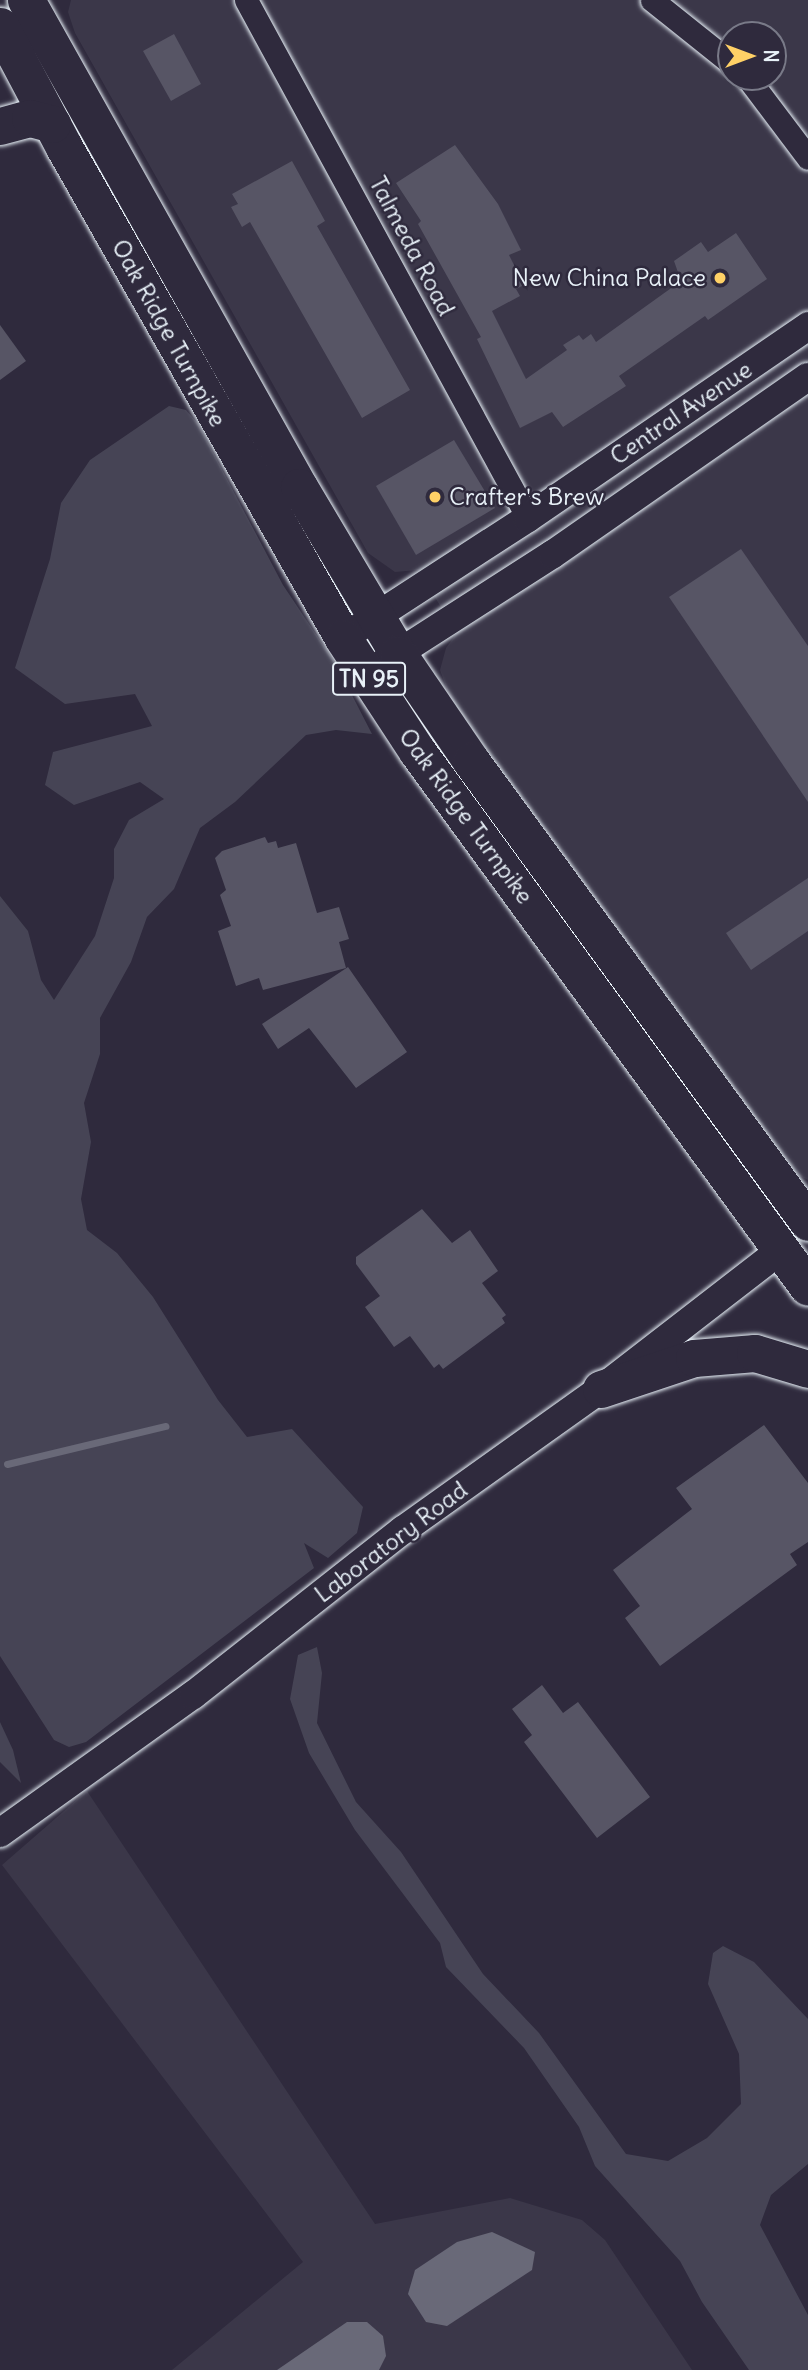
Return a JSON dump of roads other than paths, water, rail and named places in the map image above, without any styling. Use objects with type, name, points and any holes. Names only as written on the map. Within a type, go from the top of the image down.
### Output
[{"type":"highway","name":"Oak Ridge Turnpike","points":[[16,21],[52,124],[343,638],[416,751],[794,1240],[808,1287]]},
{"type":"highway","name":"Oak Ridge Turnpike","points":[[16,21],[398,653],[471,761],[808,1222]]},
{"type":"highway","points":[[0,126],[30,118],[52,124]]},
{"type":"highway","points":[[601,1389],[694,1358],[755,1353],[808,1369]]},
{"type":"street","name":"Talmeda Road","points":[[246,0],[528,518]]},
{"type":"street","points":[[652,0],[717,52]]},
{"type":"street","points":[[758,91],[808,158]]},
{"type":"street","name":"Central Avenue","points":[[343,638],[528,518],[808,327]]},
{"type":"street","name":"Central Avenue","points":[[366,674],[553,554],[808,377]]},
{"type":"street","points":[[662,426],[688,459]]},
{"type":"street","points":[[528,518],[553,554]]},
{"type":"street","name":"Laboratory Road","points":[[0,1833],[193,1695],[403,1530],[601,1389],[794,1240]]},
{"type":"water","points":[[492,2232],[535,2252],[532,2270],[447,2326],[426,2322],[408,2294],[415,2270],[457,2242]]},
{"type":"water","points":[[347,2322],[367,2322],[383,2336],[386,2356],[379,2370],[277,2370]]},
{"type":"waterway","points":[[7,1464],[165,1426]]},
{"type":"place","name":"New China Palace","points":[[720,278]]},
{"type":"place","name":"Crafter's Brew","points":[[435,497]]}]
